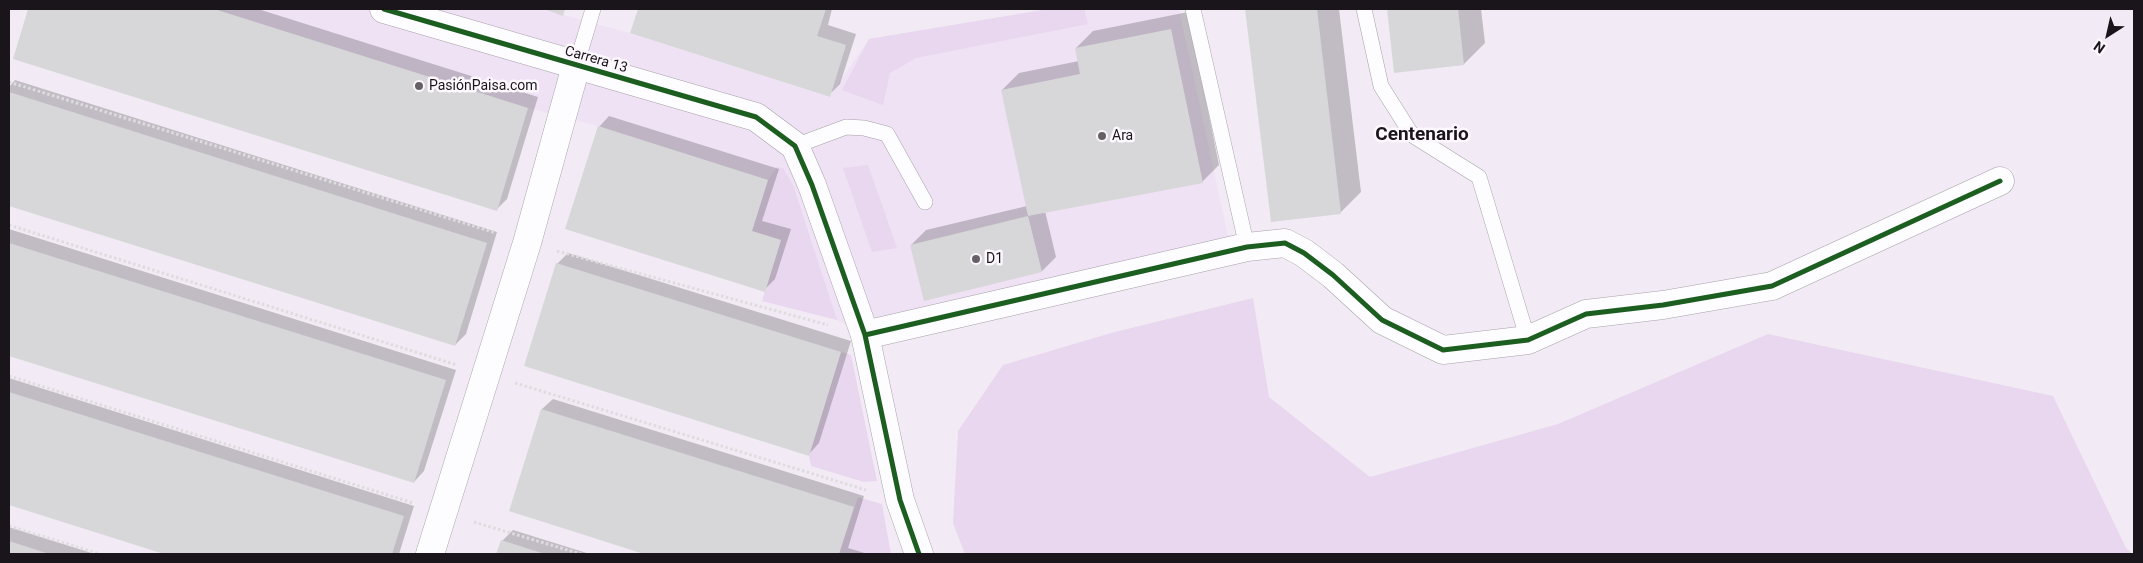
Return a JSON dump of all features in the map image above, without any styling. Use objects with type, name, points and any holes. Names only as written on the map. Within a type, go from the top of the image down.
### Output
[{"type":"street","name":"Carrera 13","points":[[384,9],[756,117],[794,146]]},
{"type":"street","points":[[430,554],[527,243],[576,66]]},
{"type":"street","points":[[794,146],[812,185],[865,335],[900,500],[919,554]]},
{"type":"street","points":[[865,335],[1247,247],[1285,244],[1304,253],[1334,275],[1382,320],[1443,350],[1528,340],[1586,314],[1663,305],[1772,286],[2000,181]]},
{"type":"lane","points":[[576,66],[592,9]]},
{"type":"lane","points":[[1194,9],[1247,247]]},
{"type":"lane","points":[[1364,9],[1381,86],[1412,135],[1479,177],[1528,340]]},
{"type":"lane","points":[[794,146],[846,128],[864,128],[888,134],[926,202]]},
{"type":"path","points":[[9,82],[527,243],[865,335]]},
{"type":"path","points":[[9,376],[443,513],[581,554]]},
{"type":"path","points":[[9,526],[100,554]]},
{"type":"shaded area","points":[[214,9],[542,9],[630,33],[829,97],[869,39],[1045,9],[1179,9],[1231,250],[865,335],[837,320],[762,301],[781,240],[752,231],[768,180],[598,126],[528,108]]},
{"type":"shaded area","points":[[1050,9],[1084,9],[1088,24],[916,58],[890,73],[883,105],[842,90],[869,39]]},
{"type":"shaded area","points":[[868,165],[897,248],[872,252],[843,168]]},
{"type":"shaded area","points":[[777,167],[783,168],[793,185],[837,320],[762,301],[781,240],[752,231],[768,180]]},
{"type":"shaded area","points":[[1253,298],[1269,397],[1370,477],[1558,424],[1768,334],[2053,396],[2126,548],[2133,554],[965,554],[953,523],[958,431],[1003,365],[1111,333]]},
{"type":"shaded area","points":[[841,352],[851,355],[877,481],[864,482],[811,466],[809,456]]},
{"type":"shaded area","points":[[858,497],[882,504],[891,554],[839,554]]},
{"type":"building","points":[[28,9],[214,9],[528,108],[497,211],[13,59]]},
{"type":"building","points":[[544,9],[565,9],[563,16]]},
{"type":"building","points":[[638,9],[826,9],[817,36],[846,45],[830,97],[630,33]]},
{"type":"building","points":[[1245,9],[1317,9],[1341,214],[1271,222]]},
{"type":"building","points":[[1387,9],[1458,9],[1464,65],[1394,73]]},
{"type":"building","name":"Ara","points":[[1171,29],[1203,183],[1028,216],[1001,90],[1080,74],[1075,48]]},
{"type":"building","points":[[9,92],[487,243],[455,346],[9,206]]},
{"type":"building","points":[[598,126],[768,180],[752,231],[781,240],[765,292],[565,229]]},
{"type":"building","name":"D1","points":[[1028,216],[1042,272],[924,301],[910,245]]},
{"type":"building","points":[[9,243],[446,380],[414,483],[9,356]]},
{"type":"building","points":[[556,263],[841,352],[809,456],[524,366]]},
{"type":"building","points":[[9,392],[404,516],[392,554],[164,554],[9,505]]},
{"type":"building","points":[[541,409],[854,507],[839,554],[644,554],[509,511]]},
{"type":"building","points":[[501,540],[529,549],[545,554],[496,554]]},
{"type":"building","points":[[9,541],[49,554],[9,554]]},
{"type":"cycle path","points":[[384,9],[756,117],[795,146],[812,185],[865,335],[900,500],[919,554]]},
{"type":"cycle path","points":[[865,335],[1247,247],[1285,243],[1304,253],[1333,275],[1382,320],[1443,350],[1528,340],[1586,314],[1663,305],[1772,286],[2000,181]]},
{"type":"place","name":"PasiónPaisa.com","points":[[419,86]]},
{"type":"place","name":"Ara","points":[[1102,136]]},
{"type":"place","name":"D1","points":[[976,259]]},
{"type":"district","name":"Centenario","points":[[1422,135]]}]
